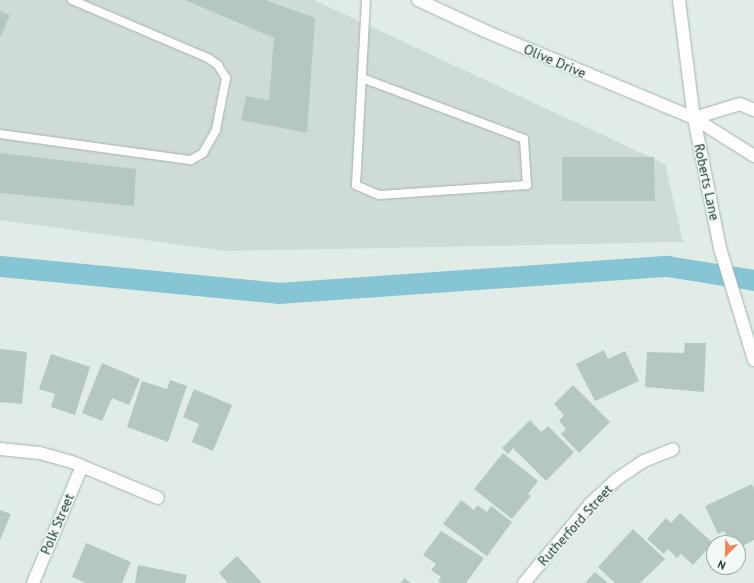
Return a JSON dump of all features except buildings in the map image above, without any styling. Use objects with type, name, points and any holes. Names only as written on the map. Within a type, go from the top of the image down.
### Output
[{"type":"street","name":"Olive Drive","points":[[418,0],[512,43],[694,118],[754,156]]},
{"type":"street","name":"Roberts Lane","points":[[679,0],[694,118],[720,248],[754,360]]},
{"type":"street","points":[[694,118],[740,104],[754,110]]},
{"type":"street","points":[[0,449],[40,453],[82,466],[158,498]]},
{"type":"street","name":"Rutherford Street","points":[[524,583],[590,504],[617,479],[644,461],[673,449]]},
{"type":"street","name":"Polk Street","points":[[32,583],[82,466]]},
{"type":"lane","points":[[0,134],[191,160],[203,153],[212,137],[226,78],[218,65],[208,58],[72,0]]},
{"type":"lane","points":[[362,78],[524,138],[527,185],[379,195],[356,185],[366,0]]},
{"type":"shaded area","points":[[0,0],[314,0],[665,164],[683,242],[225,251],[0,220]]},
{"type":"waterway","points":[[0,266],[278,293],[667,266],[754,280]]}]
